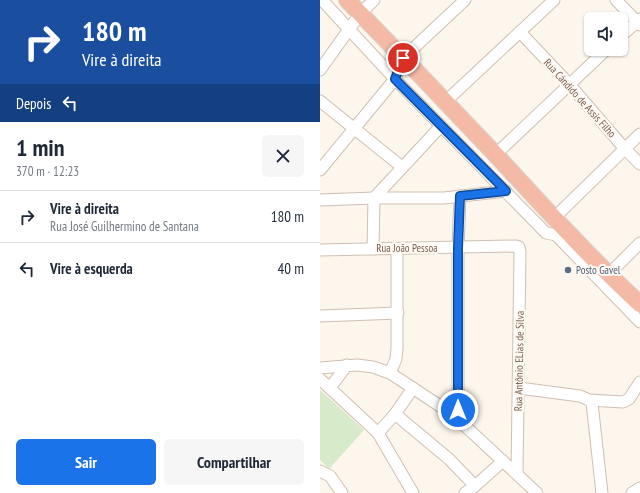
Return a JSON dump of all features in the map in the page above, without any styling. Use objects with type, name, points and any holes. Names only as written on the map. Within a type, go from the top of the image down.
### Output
[{"type":"highway","points":[[347,0],[495,154],[558,228],[605,278],[640,304]]},
{"type":"street","points":[[322,0],[395,79],[546,233],[558,228],[625,149],[640,134]]},
{"type":"street","points":[[320,70],[360,14],[374,0]]},
{"type":"street","points":[[320,170],[395,79],[403,58],[465,0]]},
{"type":"street","points":[[445,102],[554,0]]},
{"type":"street","points":[[616,0],[639,22],[628,31]]},
{"type":"street","name":"Rua Cándido de Assis Filho","points":[[520,32],[569,84],[625,149],[640,164]]},
{"type":"street","points":[[495,154],[599,56]]},
{"type":"street","points":[[320,101],[402,168]]},
{"type":"street","points":[[373,248],[374,198],[441,126]]},
{"type":"street","points":[[320,200],[444,198],[506,191]]},
{"type":"street","points":[[458,421],[458,248],[460,196]]},
{"type":"street","points":[[640,243],[605,278],[640,322]]},
{"type":"street","name":"Rua João Pessoa","points":[[320,250],[373,248],[519,247]]},
{"type":"street","name":"Rua Antônio ELias de Silva","points":[[517,474],[519,247]]},
{"type":"street","points":[[390,373],[398,348],[397,249]]},
{"type":"street","points":[[320,316],[398,313]]},
{"type":"street","points":[[330,388],[347,366]]},
{"type":"street","points":[[320,368],[366,366],[390,373],[458,421],[517,474],[534,492]]},
{"type":"street","points":[[320,379],[378,434],[413,493]]},
{"type":"street","points":[[518,388],[580,396],[589,400],[623,402],[629,399],[640,382]]},
{"type":"street","points":[[378,434],[395,414],[413,388]]},
{"type":"street","points":[[589,400],[592,403],[602,493]]},
{"type":"street","points":[[395,414],[449,459],[475,486]]},
{"type":"street","points":[[465,493],[503,461]]},
{"type":"street","points":[[325,473],[342,493]]},
{"type":"street","points":[[632,493],[640,488]]},
{"type":"green space","points":[[320,390],[364,430],[329,469],[320,460]]},
{"type":"place","name":"Posto Gavel","points":[[568,270]]},
{"type":"route","points":[[403,58],[395,79],[506,191],[460,196],[458,248],[458,410]]}]
